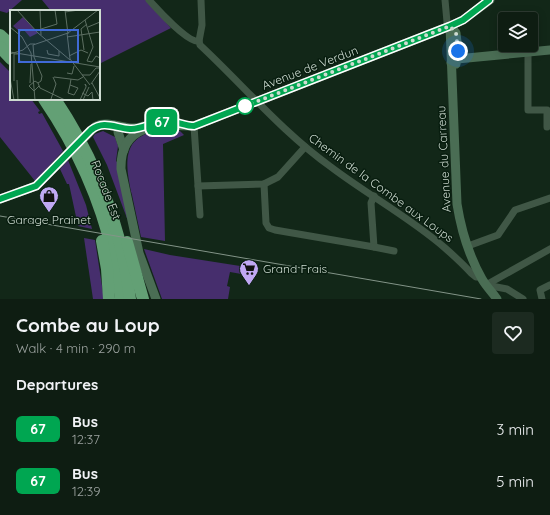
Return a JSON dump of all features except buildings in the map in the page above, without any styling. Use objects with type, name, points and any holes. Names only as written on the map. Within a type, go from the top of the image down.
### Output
[{"type":"highway","points":[[0,35],[10,44]]},
{"type":"highway","points":[[0,47],[10,58]]},
{"type":"highway","name":"Rocade Est","points":[[45,100],[78,155],[100,207],[114,257],[121,299]]},
{"type":"highway","name":"Rocade Est","points":[[56,100],[76,132],[100,182],[112,215],[123,255],[130,299]]},
{"type":"highway","points":[[83,145],[91,151],[118,212],[143,299]]},
{"type":"highway","points":[[100,207],[97,217],[107,269],[109,299]]},
{"type":"main road","name":"Avenue de Verdun","points":[[132,137],[148,127],[165,124],[191,126],[256,102],[450,26],[463,20],[490,0]]},
{"type":"main road","name":"Avenue du Carreau","points":[[450,26],[456,33],[452,74],[457,204],[461,226],[468,246],[476,267],[492,299]]},
{"type":"main road","points":[[454,61],[550,50]]},
{"type":"main road","points":[[0,199],[36,186],[91,130],[98,125],[106,124],[138,129],[149,124],[166,121],[191,126]]},
{"type":"main road","points":[[106,124],[118,132],[132,137],[124,150],[121,159],[122,169],[128,203],[145,272],[156,299]]},
{"type":"main road","points":[[118,132],[124,150]]},
{"type":"main road","name":"Avenue du Carreau","points":[[483,281],[497,299]]},
{"type":"street","name":"Chemin de la Combe aux Loups","points":[[149,0],[175,26],[198,42],[256,102],[305,147],[330,167],[430,235],[466,266],[476,277],[483,281]]},
{"type":"street","points":[[198,42],[202,25],[201,0]]},
{"type":"street","name":"Avenue du Carreau","points":[[445,0],[447,22],[450,26]]},
{"type":"street","points":[[528,53],[528,110],[547,110],[547,126]]},
{"type":"street","points":[[191,126],[200,215]]},
{"type":"street","points":[[198,186],[264,184],[278,177],[305,147]]},
{"type":"street","points":[[264,184],[266,223],[269,228],[394,251]]},
{"type":"street","points":[[374,196],[371,203],[374,247]]},
{"type":"street","points":[[468,246],[498,235],[515,210],[550,198]]},
{"type":"street","points":[[483,281],[550,250]]},
{"type":"street","points":[[466,266],[470,268],[476,267]]},
{"type":"street","points":[[483,281],[507,289],[523,299]]},
{"type":"street","points":[[542,299],[540,290],[550,284]]},
{"type":"shaded area","points":[[0,0],[22,0],[7,13],[0,11]]},
{"type":"shaded area","points":[[42,0],[146,0],[171,28],[100,64],[100,10],[50,10]]},
{"type":"shaded area","points":[[0,62],[10,72],[10,100],[32,100],[40,111],[38,112],[39,114],[42,113],[63,151],[35,181],[0,137]]},
{"type":"shaded area","points":[[167,129],[180,131],[184,135],[163,144],[165,241],[141,237],[129,182],[128,159],[134,142],[141,136]]},
{"type":"shaded area","points":[[103,131],[115,137],[118,146],[116,161],[128,221],[107,165],[93,137],[95,134]]},
{"type":"shaded area","points":[[68,160],[86,205],[92,229],[78,226],[69,184],[67,184],[60,169]]},
{"type":"shaded area","points":[[84,238],[95,240],[104,299],[93,299]]},
{"type":"shaded area","points":[[144,249],[170,255],[253,268],[252,273],[248,272],[247,275],[230,272],[227,286],[230,287],[228,299],[162,299]]},
{"type":"tram line","points":[[0,216],[481,299]]},
{"type":"bus line","name":"67","points":[[0,199],[36,186],[91,130],[98,125],[106,124],[138,129],[149,124],[166,121],[194,126],[450,26],[463,20],[489,0]]},
{"type":"place","name":"Garage Prainet","points":[[49,213]]},
{"type":"place","name":"Grand Frais","points":[[249,286]]},
{"type":"route","points":[[245,106],[450,26],[456,33],[458,51]]}]
